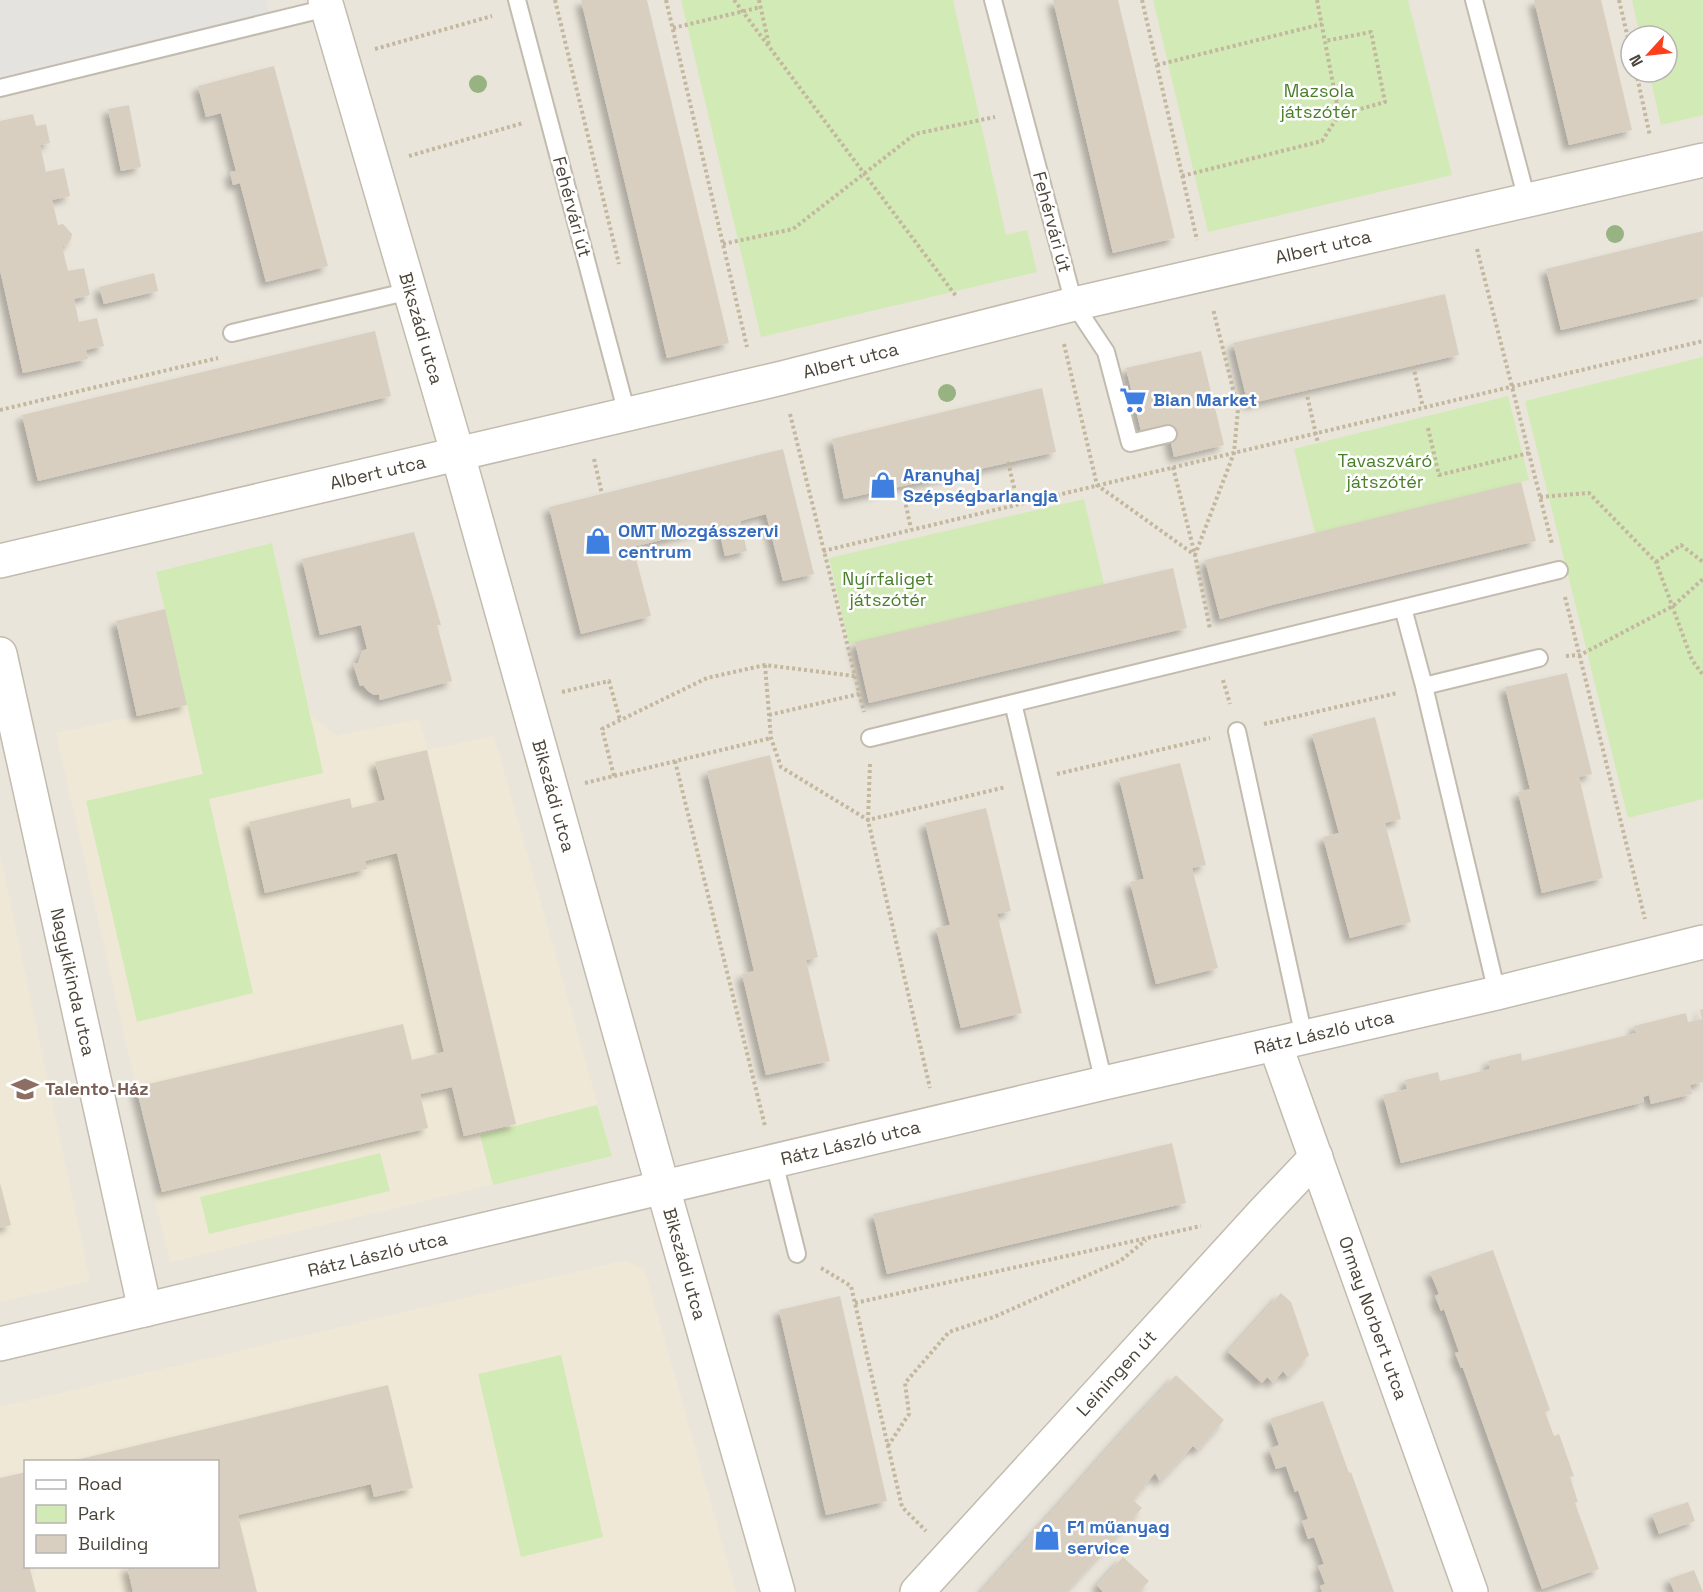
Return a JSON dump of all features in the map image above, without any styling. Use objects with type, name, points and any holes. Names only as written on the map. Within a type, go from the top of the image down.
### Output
[{"type":"street","name":"Bikszádi utca","points":[[326,4],[458,454],[778,1592]]},
{"type":"street","name":"Albert utca","points":[[0,561],[627,414],[1204,273],[1703,160]]},
{"type":"street","name":"Nagykikinda utca","points":[[0,654],[145,1310]]},
{"type":"street","name":"Rátz László utca","points":[[0,1344],[1104,1083],[1497,993],[1703,942]]},
{"type":"street","name":"Ormay Norbert utca","points":[[1290,1040],[1316,1157],[1472,1592]]},
{"type":"street","name":"Leiningen út","points":[[917,1592],[1316,1157]]},
{"type":"lane","name":"Fehérvári út","points":[[993,0],[1074,304],[1106,352],[1130,443],[1168,434]]},
{"type":"lane","points":[[1474,0],[1527,200]]},
{"type":"lane","points":[[0,88],[326,4]]},
{"type":"lane","name":"Fehérvári út","points":[[518,4],[627,414]]},
{"type":"lane","points":[[232,333],[410,291]]},
{"type":"lane","points":[[870,738],[1559,570]]},
{"type":"lane","points":[[1403,608],[1424,686],[1497,993]]},
{"type":"lane","points":[[1424,686],[1539,658]]},
{"type":"lane","points":[[1013,703],[1104,1083]]},
{"type":"lane","points":[[1238,731],[1290,1040]]},
{"type":"lane","points":[[774,1162],[797,1254]]},
{"type":"path","points":[[555,0],[619,266]]},
{"type":"path","points":[[666,0],[747,346],[736,349]]},
{"type":"path","points":[[734,0],[957,297],[945,299]]},
{"type":"path","points":[[759,0],[770,48]]},
{"type":"path","points":[[1142,0],[1204,273],[1238,410],[1234,453],[1195,555],[1173,467]]},
{"type":"path","points":[[1317,0],[1339,115]]},
{"type":"path","points":[[1619,0],[1625,24]]},
{"type":"path","points":[[374,49],[518,4]]},
{"type":"path","points":[[673,28],[761,7]]},
{"type":"path","points":[[1157,65],[1322,24]]},
{"type":"path","points":[[1182,176],[1322,141],[1339,115],[1384,102],[1371,32],[1325,41]]},
{"type":"path","points":[[371,39],[377,60]]},
{"type":"path","points":[[1639,84],[1658,170]]},
{"type":"path","points":[[723,244],[793,229],[915,134],[1022,112]]},
{"type":"path","points":[[405,157],[548,116]]},
{"type":"path","points":[[0,410],[224,357],[232,333]]},
{"type":"path","points":[[823,550],[1703,340]]},
{"type":"path","points":[[1413,366],[1423,407]]},
{"type":"path","points":[[1306,391],[1318,442]]},
{"type":"path","points":[[1428,428],[1439,475],[1529,453]]},
{"type":"path","points":[[1008,462],[1018,504]]},
{"type":"path","points":[[902,487],[911,529]]},
{"type":"path","points":[[1540,497],[1589,493],[1656,562],[1692,660],[1703,675]]},
{"type":"path","points":[[1656,562],[1681,545],[1703,562]]},
{"type":"path","points":[[1196,561],[1212,635]]},
{"type":"path","points":[[1539,658],[1580,655],[1673,606],[1703,579]]},
{"type":"path","points":[[765,665],[771,738],[781,767],[868,820],[1424,686]]},
{"type":"path","points":[[614,776],[602,729],[707,678],[765,665],[854,676]]},
{"type":"path","points":[[527,700],[609,681],[620,720]]},
{"type":"path","points":[[769,715],[859,694]]},
{"type":"path","points":[[552,792],[771,738]]},
{"type":"path","points":[[675,761],[774,1162]]},
{"type":"path","points":[[855,1303],[1202,1226]]},
{"type":"path","points":[[888,1446],[909,1414],[905,1383],[949,1332],[994,1317],[1120,1261],[1147,1238]]},
{"type":"path","points":[[797,1254],[851,1286],[902,1507],[951,1554]]},
{"type":"shaded area","points":[[0,0],[1703,0],[1703,1592],[0,1592]]},
{"type":"shaded area","points":[[0,0],[266,0],[269,12],[0,79]]},
{"type":"shaded area","points":[[272,543],[311,715],[336,736],[419,719],[428,750],[494,736],[612,1156],[170,1262],[154,1194],[162,1192],[56,733],[137,716],[116,621],[165,609],[156,572]]},
{"type":"shaded area","name":"Talento-Ház","points":[[0,854],[90,1281],[0,1302]]},
{"type":"shaded area","points":[[626,1260],[645,1271],[736,1592],[0,1592],[0,1407]]},
{"type":"green space","points":[[681,0],[953,0],[1006,235],[1027,230],[1037,272],[761,337]]},
{"type":"green space","name":"Mazsola játszótér","points":[[1153,0],[1408,0],[1452,175],[1208,232]]},
{"type":"green space","points":[[1632,0],[1703,0],[1703,115],[1661,125],[1652,84],[1679,84],[1679,24],[1637,24]]},
{"type":"green space","points":[[1703,357],[1703,799],[1628,818],[1525,401]]},
{"type":"green space","name":"Tavaszváró játszótér","points":[[1508,396],[1529,480],[1315,533],[1294,449]]},
{"type":"green space","name":"Nyírfaliget játszótér","points":[[1084,499],[1104,584],[849,644],[829,558]]},
{"type":"green space","points":[[272,543],[323,773],[209,799],[253,993],[137,1022],[86,801],[203,774],[156,572]]},
{"type":"green space","points":[[597,1105],[612,1156],[493,1185],[480,1135]]},
{"type":"green space","points":[[380,1153],[390,1191],[209,1234],[200,1197]]},
{"type":"green space","points":[[561,1355],[603,1537],[521,1557],[478,1374]]},
{"type":"building","points":[[581,0],[647,0],[729,343],[667,358]]},
{"type":"building","points":[[1053,0],[1118,0],[1175,238],[1113,253]]},
{"type":"building","points":[[1534,0],[1601,0],[1619,84],[1621,84],[1632,130],[1569,145]]},
{"type":"building","points":[[274,66],[328,266],[266,282],[240,183],[233,185],[230,172],[236,171],[221,113],[206,117],[198,86]]},
{"type":"building","points":[[129,105],[141,167],[121,171],[108,109]]},
{"type":"building","points":[[33,114],[36,126],[46,124],[50,143],[40,145],[46,172],[64,168],[70,196],[52,200],[58,225],[63,224],[72,234],[67,245],[62,246],[68,271],[84,268],[90,295],[74,299],[79,322],[97,318],[104,346],[86,350],[88,359],[23,373],[0,270],[0,121]]},
{"type":"building","points":[[1703,231],[1703,297],[1561,330],[1546,269]]},
{"type":"building","points":[[154,273],[158,291],[104,304],[99,287]]},
{"type":"building","points":[[1445,294],[1459,355],[1248,404],[1233,343]]},
{"type":"building","points":[[375,331],[391,396],[38,481],[22,415]]},
{"type":"building","points":[[1201,351],[1224,445],[1174,457],[1167,425],[1141,431],[1126,368]]},
{"type":"building","points":[[1042,388],[1056,452],[844,499],[832,439]]},
{"type":"building","points":[[783,449],[814,574],[783,581],[766,514],[740,521],[747,551],[725,556],[718,526],[633,547],[651,616],[581,634],[549,507]]},
{"type":"building","points":[[1521,482],[1536,541],[1220,619],[1205,560]]},
{"type":"building","points":[[414,532],[441,625],[437,625],[452,681],[380,700],[379,694],[374,695],[363,685],[360,686],[353,664],[358,663],[362,651],[367,649],[361,625],[320,635],[302,559]]},
{"type":"building","points":[[1173,568],[1187,628],[869,703],[855,642]]},
{"type":"building","points":[[165,609],[187,705],[137,716],[116,621]]},
{"type":"building","points":[[1567,673],[1592,774],[1579,777],[1603,878],[1542,893],[1518,792],[1530,789],[1505,687]]},
{"type":"building","points":[[1375,717],[1401,819],[1385,823],[1411,922],[1350,938],[1323,837],[1339,833],[1312,734]]},
{"type":"building","points":[[427,750],[516,1124],[464,1136],[452,1087],[420,1094],[428,1128],[162,1192],[136,1087],[403,1024],[412,1060],[444,1052],[397,853],[365,861],[367,869],[265,893],[249,822],[350,798],[352,808],[385,800],[375,762]]},
{"type":"building","points":[[770,755],[818,957],[806,960],[830,1061],[766,1075],[742,974],[754,971],[707,771]]},
{"type":"building","points":[[1180,763],[1206,865],[1192,868],[1218,968],[1156,984],[1130,882],[1144,879],[1119,778]]},
{"type":"building","points":[[986,808],[1011,911],[997,914],[1022,1013],[961,1028],[936,928],[950,925],[925,823]]},
{"type":"building","points":[[1703,1009],[1703,1082],[1690,1085],[1692,1094],[1651,1104],[1649,1095],[1643,1097],[1644,1102],[1401,1163],[1383,1095],[1407,1089],[1405,1080],[1438,1072],[1440,1081],[1466,1075],[1490,1069],[1488,1061],[1521,1053],[1522,1061],[1636,1033],[1634,1026],[1686,1013],[1688,1022],[1702,1019],[1700,1010]]},
{"type":"building","points":[[1172,1143],[1186,1203],[887,1274],[873,1214]]},
{"type":"building","points":[[0,1183],[11,1225],[0,1228]]},
{"type":"building","points":[[1493,1250],[1550,1410],[1545,1412],[1554,1436],[1559,1434],[1574,1476],[1570,1477],[1578,1502],[1575,1503],[1599,1569],[1542,1589],[1463,1368],[1455,1353],[1459,1352],[1444,1309],[1441,1311],[1435,1296],[1439,1294],[1430,1272]]},
{"type":"building","points":[[1281,1293],[1291,1302],[1309,1355],[1288,1377],[1283,1371],[1273,1383],[1267,1377],[1262,1383],[1228,1352]]},
{"type":"building","points":[[840,1296],[887,1501],[826,1515],[779,1310]]},
{"type":"building","points":[[1176,1375],[1224,1420],[1198,1450],[1193,1446],[1160,1481],[1155,1473],[1133,1500],[1142,1508],[1066,1592],[981,1592],[1128,1426]]},
{"type":"building","points":[[388,1385],[413,1488],[374,1497],[371,1484],[238,1515],[257,1592],[133,1592],[127,1568],[219,1568],[219,1460],[76,1460]]},
{"type":"building","points":[[1323,1401],[1394,1592],[1322,1592],[1320,1586],[1325,1584],[1318,1566],[1324,1564],[1314,1537],[1308,1539],[1302,1521],[1308,1519],[1298,1490],[1295,1492],[1286,1466],[1276,1469],[1269,1449],[1279,1445],[1270,1419]]},
{"type":"building","points":[[24,1472],[24,1568],[32,1568],[30,1569],[36,1592],[0,1592],[0,1478]]},
{"type":"building","points":[[1688,1502],[1695,1521],[1659,1534],[1652,1514]]},
{"type":"building","points":[[1123,1557],[1149,1581],[1139,1592],[1103,1592],[1097,1585]]},
{"type":"building","points":[[1694,1570],[1703,1592],[1674,1592],[1669,1579]]},
{"type":"place","name":"Bian Market","points":[[1133,400]]},
{"type":"place","name":"Aranyhaj Szépségbarlangja","points":[[883,485]]},
{"type":"place","name":"OMT Mozgásszervi centrum","points":[[598,541]]},
{"type":"place","name":"Talento-Ház","points":[[25,1089]]},
{"type":"place","name":"F1 műanyag service","points":[[1047,1537]]}]
